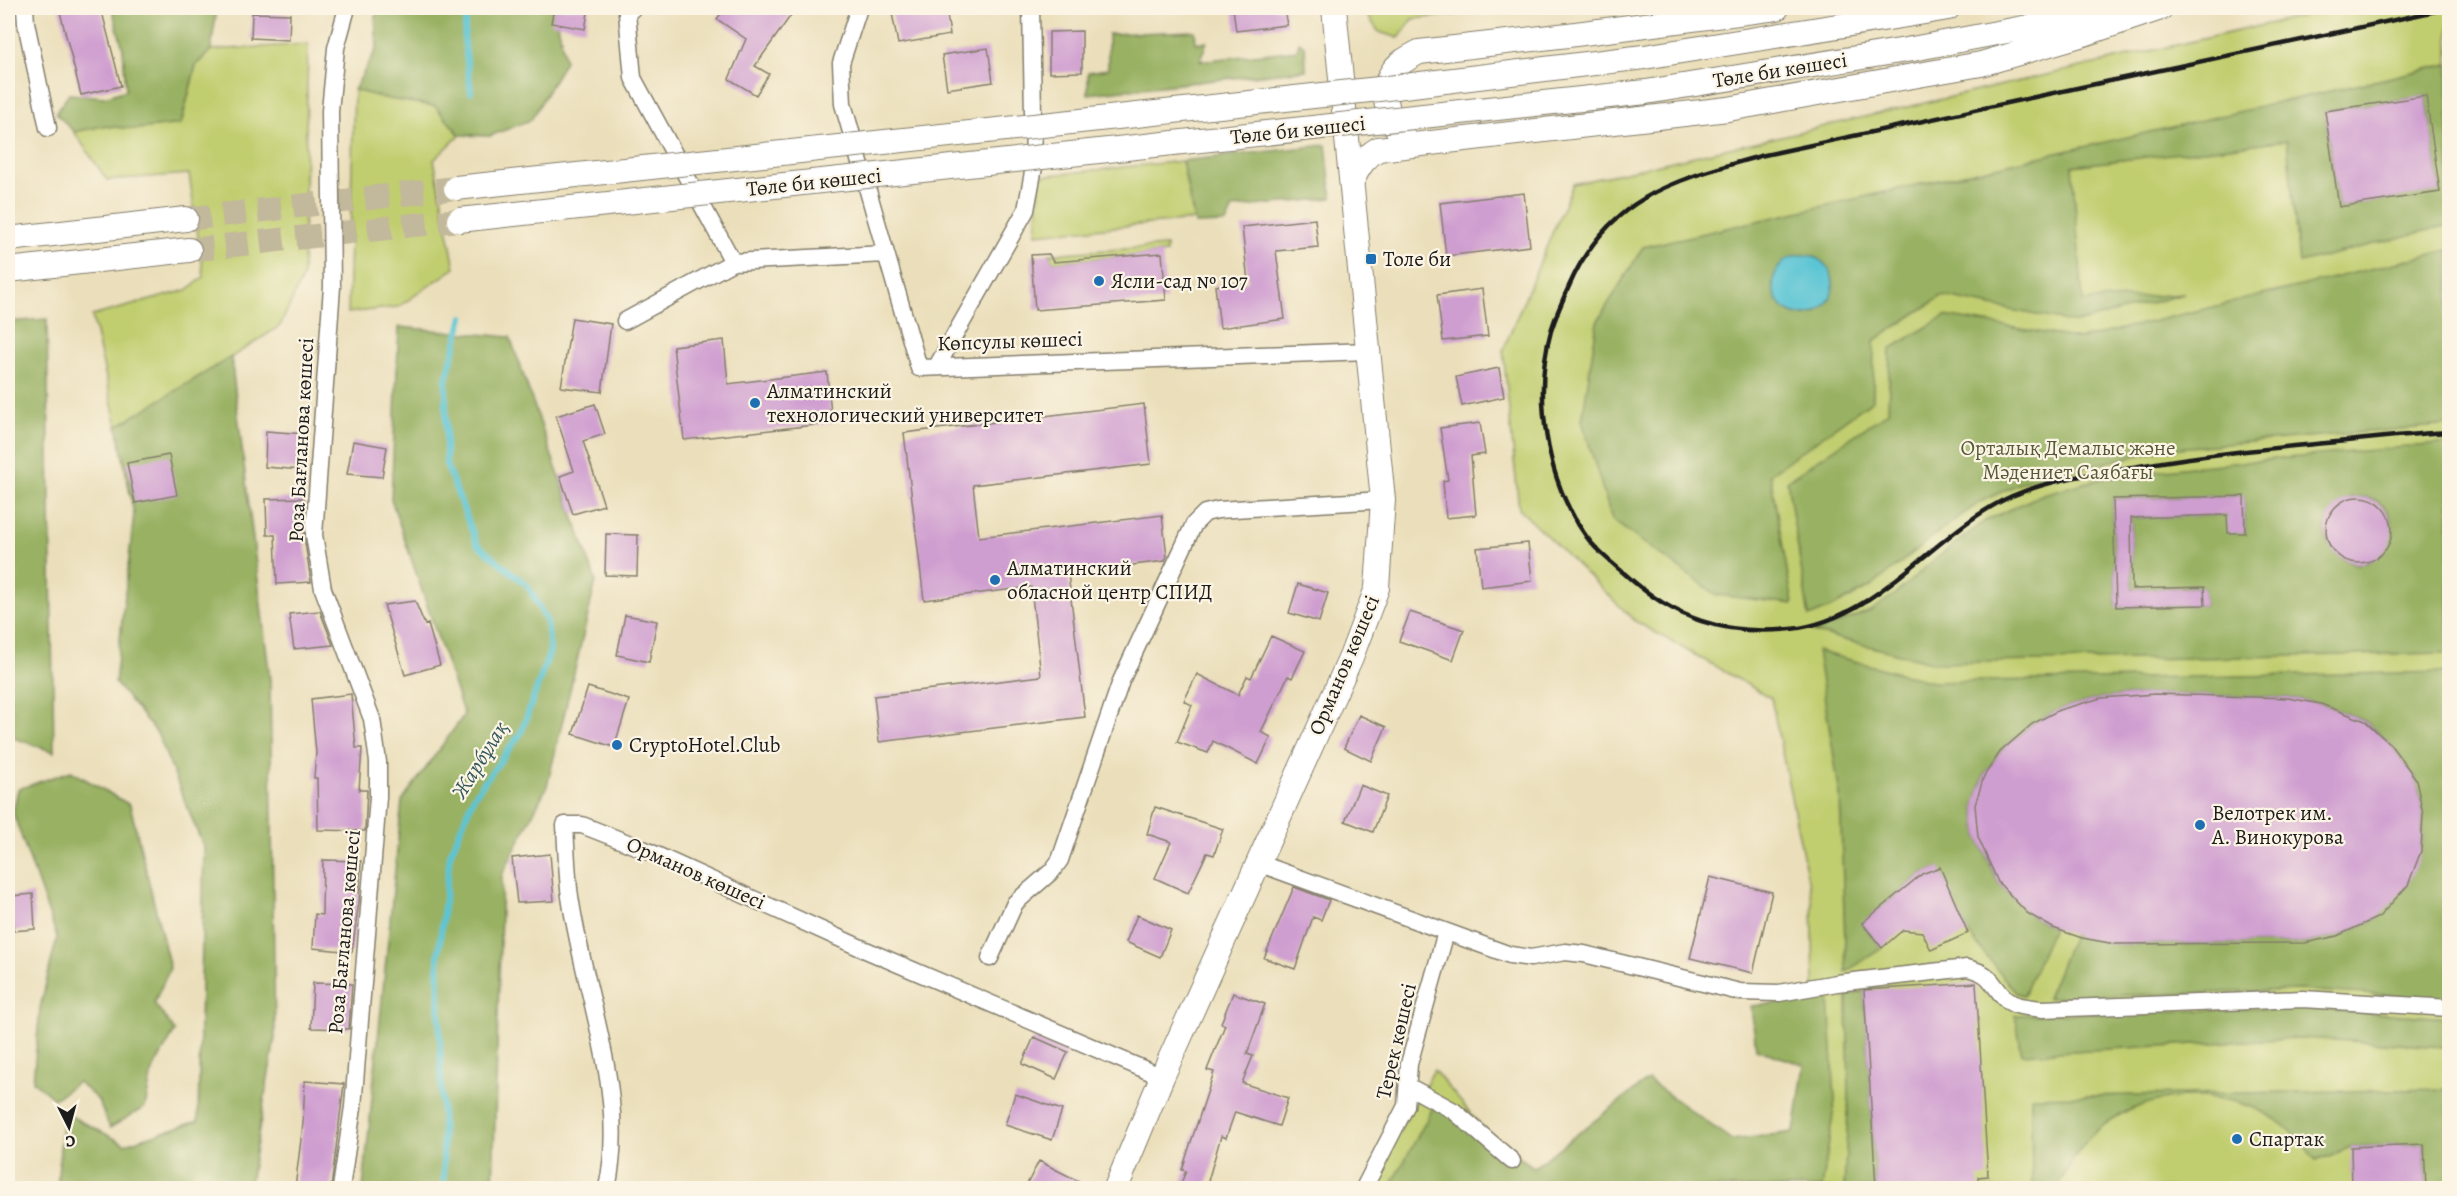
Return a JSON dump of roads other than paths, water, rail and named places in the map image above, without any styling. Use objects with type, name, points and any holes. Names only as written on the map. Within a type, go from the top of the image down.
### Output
[{"type":"main road","name":"Орманов көшесі","points":[[1116,1188],[1162,1077],[1351,657],[1377,588],[1383,500],[1353,179],[1334,8]]},
{"type":"main road","points":[[1418,145],[1406,139],[1394,126],[1388,113],[1385,94],[1392,72],[1404,59],[1419,52],[1777,8]]},
{"type":"main road","name":"Төле би көшесі","points":[[456,188],[1379,89],[1644,57],[1948,8]]},
{"type":"main road","name":"Төле би көшесі","points":[[459,220],[1646,92],[1912,49],[2132,8]]},
{"type":"main road","points":[[1353,179],[1359,166],[1368,155],[1378,149],[1728,109],[1981,64],[2087,33],[2161,8]]},
{"type":"main road","points":[[8,239],[186,219]]},
{"type":"main road","points":[[8,270],[189,250]]},
{"type":"street","points":[[25,8],[26,23],[48,128]]},
{"type":"street","name":"Роза Бағланова көшесі","points":[[341,1188],[352,1107],[378,797],[378,762],[372,718],[323,588],[314,535],[332,287],[330,111],[336,48],[346,8]]},
{"type":"street","points":[[633,8],[627,13],[633,78],[733,262]]},
{"type":"street","name":"Көпсулы көшесі","points":[[859,8],[841,63],[843,104],[919,368],[1368,351]]},
{"type":"street","points":[[938,366],[1026,210],[1034,167],[1031,8]]},
{"type":"street","points":[[625,321],[733,262],[885,254]]},
{"type":"street","points":[[990,958],[1015,903],[1052,871],[1060,860],[1121,681],[1194,524],[1205,513],[1218,510],[1383,500]]},
{"type":"street","name":"Орманов көшесі","points":[[607,1188],[611,1169],[613,1120],[608,1082],[569,890],[565,825],[582,825],[643,849],[872,952],[1162,1077]]},
{"type":"street","points":[[1258,863],[1510,955],[1531,958],[1565,952],[1584,954],[1740,992],[1779,993],[1837,983],[1967,968],[1983,972],[2006,1000],[2016,1005],[2042,1009],[2303,999],[2450,1008]]},
{"type":"street","name":"Терек көшесі","points":[[1364,1188],[1406,1106],[1409,1064],[1446,932]]},
{"type":"street","points":[[1408,1086],[1454,1111],[1512,1161]]},
{"type":"water","points":[[1797,255],[1809,255],[1820,260],[1828,268],[1833,285],[1831,297],[1820,310],[1809,315],[1797,315],[1786,310],[1778,302],[1773,291],[1773,279],[1778,268],[1786,260]]},
{"type":"waterway","name":"Жарбұлақ","points":[[467,8],[464,39],[471,92]]},
{"type":"waterway","name":"Жарбұлақ","points":[[444,1188],[438,958],[450,855],[474,796],[521,733],[550,651],[547,622],[528,586],[477,544],[446,464],[446,380],[463,317]]},
{"type":"tunnel","points":[[186,219],[456,188]]},
{"type":"tunnel","points":[[189,250],[459,220]]},
{"type":"railway","points":[[2450,8],[1760,156],[1673,184],[1625,211],[1604,230],[1586,254],[1570,284],[1553,325],[1543,382],[1546,436],[1552,462],[1560,488],[1588,539],[1614,565],[1662,603],[1701,621],[1744,630],[1791,629],[1823,622],[1852,609],[1906,572],[1984,511],[2012,496],[2043,485],[2091,474],[2209,455],[2450,432]]},
{"type":"place","name":"Толе би","points":[[1371,259]]},
{"type":"place","name":"Ясли-сад № 107","points":[[1099,281]]},
{"type":"place","name":"Алматинский технологический университет","points":[[755,403]]},
{"type":"place","name":"Алматинский обласной центр СПИД","points":[[995,580]]},
{"type":"place","name":"CryptoHotel.Club","points":[[617,745]]},
{"type":"place","name":"Велотрек им. А. Винокурова","points":[[2200,825]]},
{"type":"place","name":"Спартак","points":[[2237,1139]]},
{"type":"park label","name":"Орталық Демалыс және Мәдениет Саябағы","points":[[2068,460]]}]
